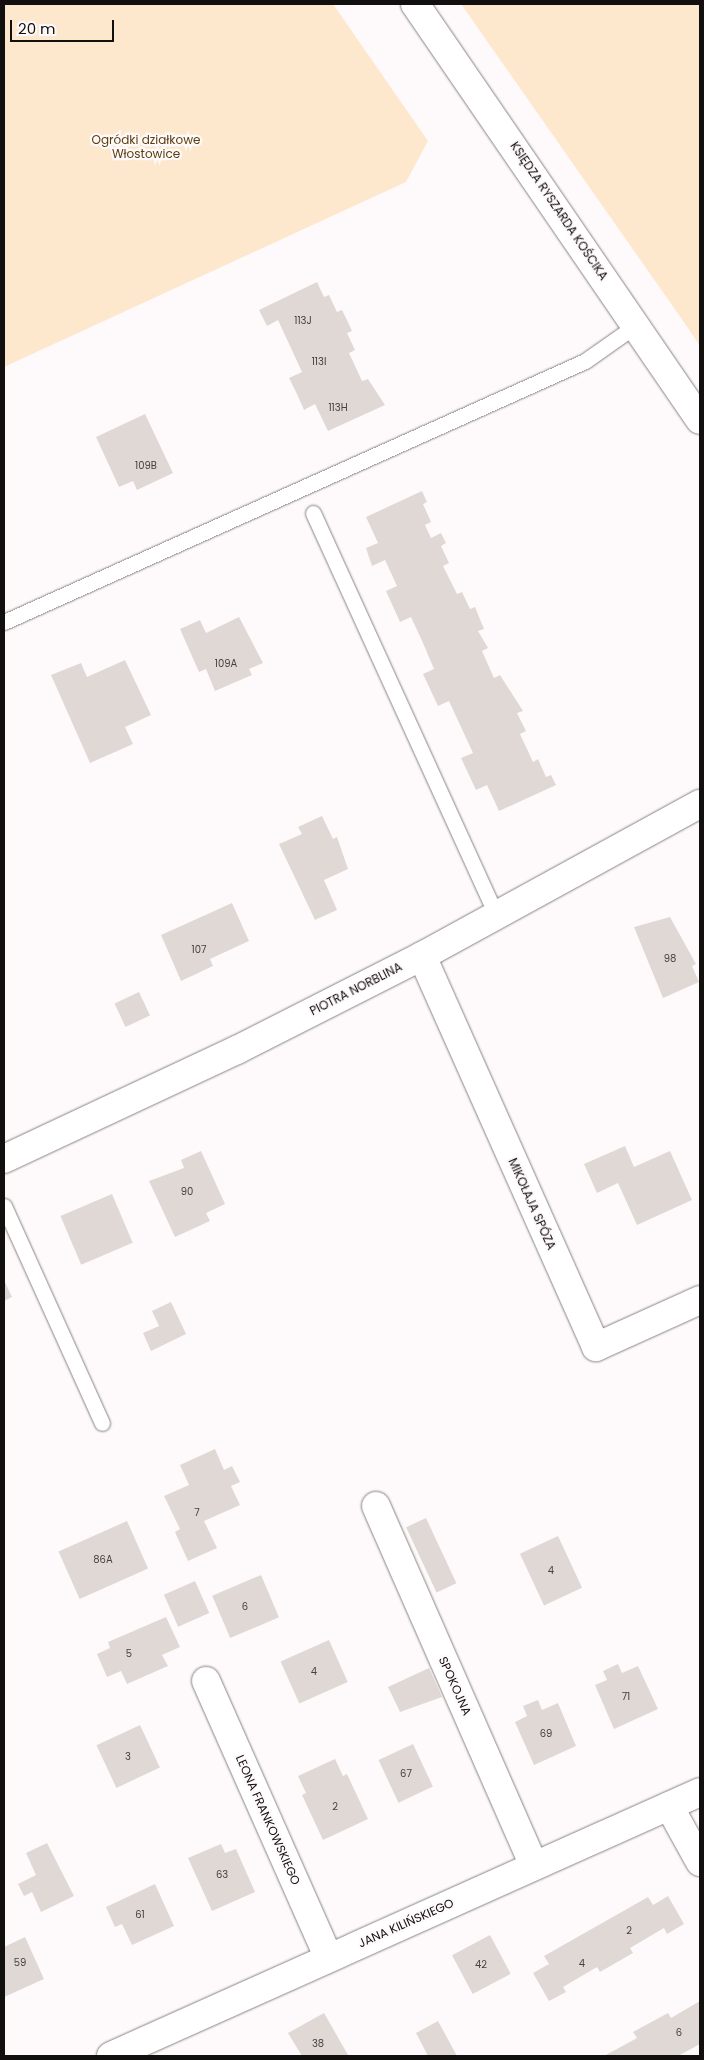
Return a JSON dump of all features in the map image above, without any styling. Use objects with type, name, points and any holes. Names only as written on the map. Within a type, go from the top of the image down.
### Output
[{"type":"street","name":"KSIĘDZA RYSZARDA KOŚCIKA","points":[[415,4],[700,420]]},
{"type":"street","name":"PIOTRA NORBLINA","points":[[4,1159],[237,1050],[422,956],[700,804]]},
{"type":"street","name":"MIKOŁAJA SPÓZA","points":[[422,956],[596,1347],[700,1300]]},
{"type":"street","name":"SPOKOJNA","points":[[376,1506],[534,1866]]},
{"type":"street","name":"LEONA FRANKOWSKIEGO","points":[[206,1681],[329,1958]]},
{"type":"street","name":"JANA KILIŃSKIEGO","points":[[111,2056],[700,1792]]},
{"type":"street","points":[[669,1806],[700,1862]]},
{"type":"lane","points":[[4,622],[585,361],[636,325]]},
{"type":"lane","points":[[313,513],[496,915]]},
{"type":"lane","points":[[4,1206],[102,1423]]},
{"type":"green space","name":"Ogródki działkowe Włostowice","points":[[4,4],[333,4],[428,141],[406,182],[4,367]]},
{"type":"green space","points":[[461,4],[700,4],[700,346],[681,318]]},
{"type":"building","points":[[317,282],[324,297],[329,295],[337,312],[342,310],[352,331],[347,333],[355,350],[349,353],[362,381],[368,379],[385,405],[328,431],[315,404],[304,410],[289,378],[302,372],[278,320],[267,326],[259,310]]},
{"type":"building","points":[[145,414],[173,473],[137,490],[133,481],[119,487],[96,437]]},
{"type":"building","points":[[422,491],[427,502],[423,504],[431,522],[425,525],[431,538],[441,533],[446,543],[441,546],[449,563],[443,566],[457,594],[462,592],[470,609],[475,607],[484,629],[478,631],[488,648],[482,651],[494,678],[500,675],[523,711],[517,713],[526,731],[520,734],[533,762],[538,759],[546,777],[551,775],[556,785],[499,811],[487,785],[476,790],[461,758],[473,753],[449,701],[438,706],[423,674],[434,669],[411,617],[400,622],[386,591],[397,586],[385,560],[372,566],[366,548],[378,543],[366,517]]},
{"type":"building","points":[[239,617],[263,663],[249,669],[252,675],[215,691],[206,669],[199,672],[180,629],[200,620],[206,633]]},
{"type":"building","points":[[125,660],[151,715],[125,727],[133,744],[90,763],[51,675],[81,663],[87,677]]},
{"type":"building","points":[[322,816],[333,839],[337,837],[348,869],[324,880],[337,910],[315,920],[279,844],[302,834],[298,827]]},
{"type":"building","points":[[232,903],[249,941],[210,959],[213,966],[181,981],[161,935]]},
{"type":"building","points":[[670,917],[696,964],[692,966],[699,982],[663,998],[634,927]]},
{"type":"building","points":[[139,992],[150,1016],[126,1027],[115,1003]]},
{"type":"building","points":[[625,1146],[634,1167],[670,1151],[692,1200],[637,1225],[618,1183],[597,1193],[584,1164]]},
{"type":"building","points":[[201,1151],[225,1204],[206,1213],[210,1221],[175,1237],[149,1181],[184,1168],[181,1160]]},
{"type":"building","points":[[112,1194],[133,1243],[81,1265],[60,1216]]},
{"type":"building","points":[[4,1280],[12,1297],[4,1301]]},
{"type":"building","points":[[171,1302],[186,1334],[151,1351],[143,1333],[159,1326],[152,1311]]},
{"type":"building","points":[[215,1449],[224,1470],[232,1466],[240,1482],[231,1486],[240,1505],[204,1521],[217,1548],[188,1561],[175,1532],[180,1529],[164,1496],[189,1485],[180,1465]]},
{"type":"building","points":[[426,1518],[456,1583],[436,1593],[406,1527]]},
{"type":"building","points":[[127,1521],[148,1569],[80,1599],[58,1552]]},
{"type":"building","points":[[558,1536],[582,1588],[544,1605],[520,1554]]},
{"type":"building","points":[[261,1575],[279,1617],[230,1638],[212,1596]]},
{"type":"building","points":[[195,1581],[209,1613],[178,1627],[164,1595]]},
{"type":"building","points":[[166,1617],[180,1647],[162,1655],[168,1666],[127,1684],[121,1671],[107,1677],[97,1654],[110,1648],[108,1642]]},
{"type":"building","points":[[329,1640],[348,1682],[299,1704],[281,1662]]},
{"type":"building","points":[[618,1664],[622,1673],[638,1666],[658,1709],[614,1729],[595,1685],[607,1680],[603,1671]]},
{"type":"building","points":[[429,1668],[442,1697],[400,1712],[388,1687]]},
{"type":"building","points":[[538,1700],[542,1710],[558,1703],[576,1746],[534,1765],[515,1722],[527,1716],[523,1706]]},
{"type":"building","points":[[140,1725],[160,1768],[116,1788],[96,1745]]},
{"type":"building","points":[[413,1744],[433,1787],[398,1803],[379,1760]]},
{"type":"building","points":[[335,1759],[343,1776],[347,1774],[368,1819],[323,1840],[302,1795],[306,1793],[298,1776]]},
{"type":"building","points":[[47,1843],[74,1896],[41,1912],[32,1892],[24,1896],[18,1884],[36,1875],[26,1853]]},
{"type":"building","points":[[221,1844],[225,1853],[236,1849],[255,1892],[212,1911],[188,1858]]},
{"type":"building","points":[[155,1884],[174,1926],[132,1945],[122,1924],[115,1927],[106,1907]]},
{"type":"building","points":[[668,1896],[684,1924],[667,1934],[664,1928],[630,1948],[633,1953],[600,1972],[597,1967],[563,1987],[566,1992],[549,2001],[533,1973],[549,1964],[544,1956],[648,1897],[653,1905]]},
{"type":"building","points":[[490,1935],[511,1974],[473,1994],[452,1955]]},
{"type":"building","points":[[25,1937],[44,1979],[4,1997],[4,1947]]},
{"type":"building","points":[[700,2001],[700,2044],[678,2056],[604,2056],[637,2038],[633,2032],[668,2013],[671,2018]]},
{"type":"building","points":[[324,2013],[347,2056],[302,2056],[288,2033]]},
{"type":"building","points":[[438,2021],[457,2056],[428,2056],[416,2033]]}]
